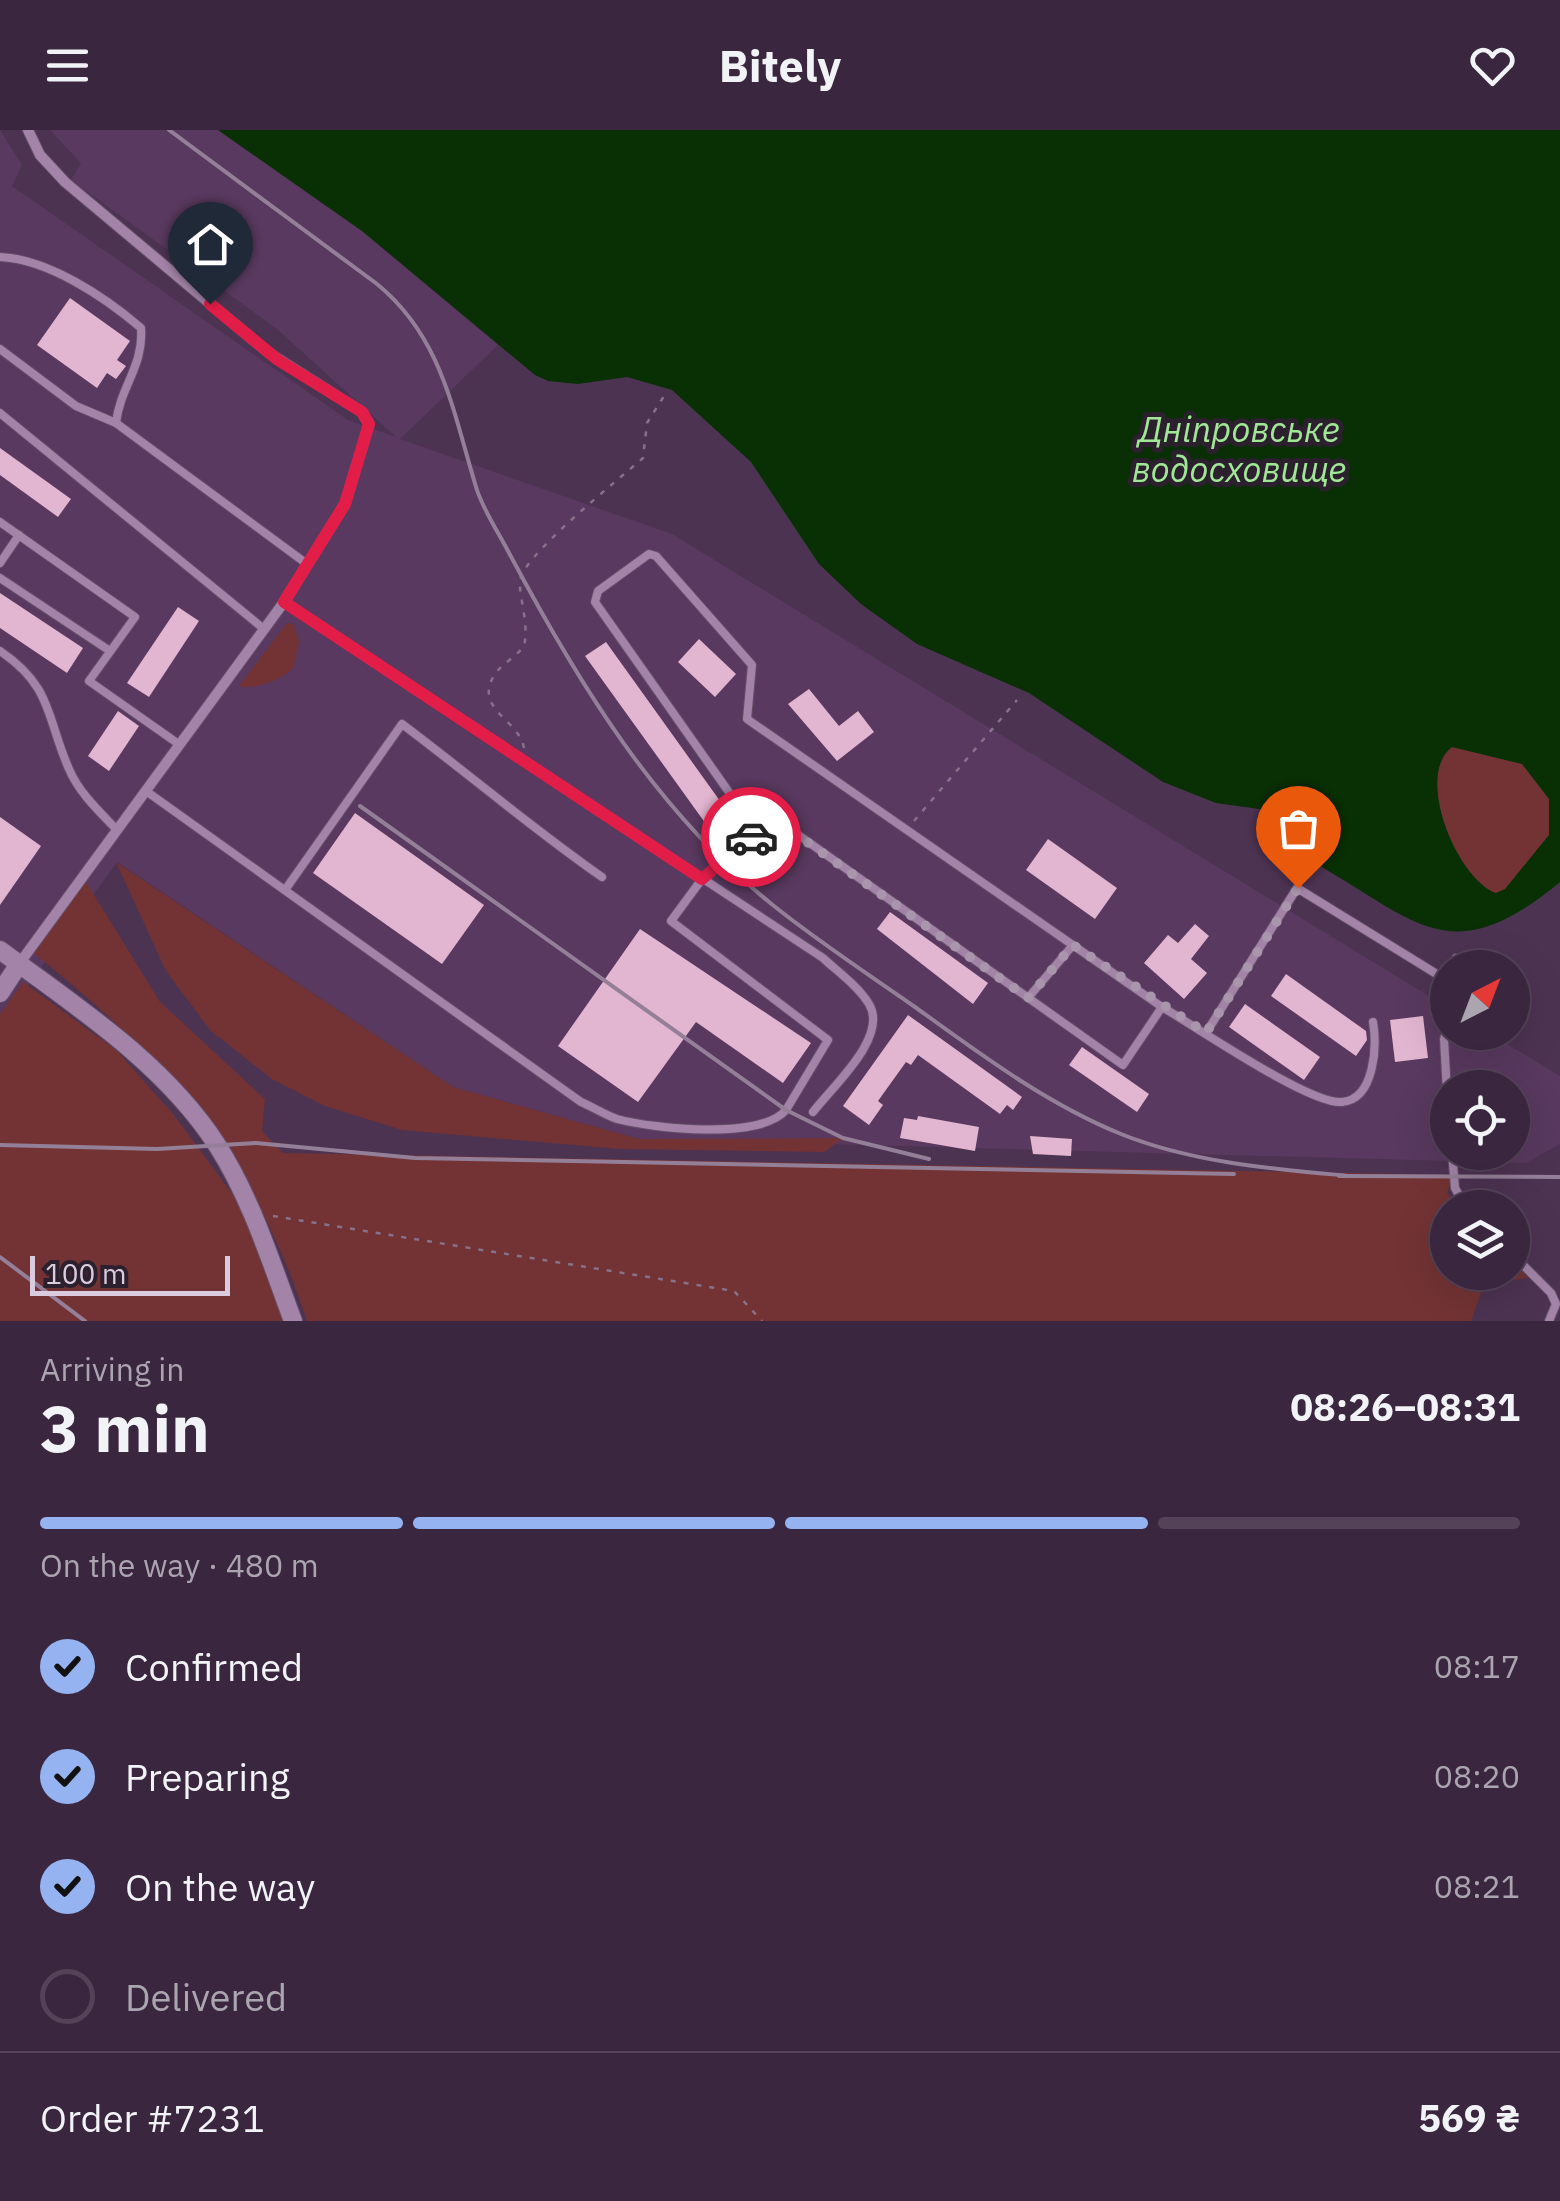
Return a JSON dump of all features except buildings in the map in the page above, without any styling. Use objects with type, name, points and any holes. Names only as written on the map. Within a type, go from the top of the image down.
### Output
[{"type":"street","points":[[0,993],[284,602],[345,504],[368,435],[362,412],[269,353],[79,194],[40,156],[28,130]]},
{"type":"street","points":[[0,950],[100,1025],[188,1109],[216,1144],[250,1212],[292,1321]]},
{"type":"lane","points":[[0,256],[22,258],[116,306],[141,328],[143,349],[134,376],[119,394],[116,423]]},
{"type":"lane","points":[[0,349],[76,406],[116,423],[307,564]]},
{"type":"lane","points":[[0,412],[264,628]]},
{"type":"lane","points":[[0,522],[135,617],[89,681],[180,745]]},
{"type":"lane","points":[[0,563],[19,535]]},
{"type":"lane","points":[[756,832],[596,602],[598,592],[649,554],[656,556],[752,666],[746,720],[1162,1007],[1296,1087],[1328,1101],[1344,1102],[1356,1096],[1371,1070],[1373,1022]]},
{"type":"lane","points":[[0,578],[110,651]]},
{"type":"lane","points":[[284,602],[823,958],[869,1004],[875,1022],[868,1040],[814,1112]]},
{"type":"lane","points":[[0,651],[33,679],[48,699],[70,770],[117,830]]},
{"type":"lane","points":[[285,890],[402,724],[504,801],[530,827],[602,878]]},
{"type":"lane","points":[[146,791],[581,1102],[618,1118],[702,1128],[758,1128],[778,1120],[786,1110],[828,1040],[671,921],[702,879],[773,818],[1123,1065],[1162,1007]]},
{"type":"lane","points":[[1206,1033],[1298,888],[1430,969]]},
{"type":"lane","points":[[1028,998],[1073,945]]},
{"type":"lane","points":[[1530,1272],[1551,1292],[1556,1304],[1549,1321]]},
{"type":"path","points":[[521,759],[522,736],[494,712],[490,687],[496,672],[524,646],[527,613],[520,592],[522,576],[537,556],[644,458],[646,423],[664,396]]},
{"type":"path","points":[[907,830],[1017,700]]},
{"type":"path","points":[[250,1212],[734,1290],[762,1321]]},
{"type":"shaded area","points":[[0,130],[22,165],[12,186],[348,420],[396,437],[277,329],[71,180],[81,163],[50,130],[218,130],[362,231],[498,345],[400,439],[672,534],[1430,997],[1430,1050],[1517,1050],[1560,1076],[1560,1144],[1530,1161],[1530,1070],[1430,1070],[1430,1160],[639,1139],[453,1087],[117,862],[0,1025]]},
{"type":"shaded area","points":[[287,623],[293,624],[299,641],[293,668],[268,683],[239,686]]},
{"type":"shaded area","points":[[1452,747],[1522,764],[1549,799],[1549,835],[1505,890],[1496,894],[1467,869],[1445,826],[1437,780],[1441,761]]},
{"type":"shaded area","points":[[116,862],[453,1087],[639,1139],[843,1138],[824,1152],[620,1149],[402,1130],[325,1106],[272,1079],[211,1031],[166,971]]},
{"type":"shaded area","points":[[83,877],[160,1002],[265,1099],[262,1131],[283,1153],[1454,1175],[1448,1190],[1430,1190],[1430,1290],[1482,1290],[1471,1321],[307,1321],[285,1261],[259,1207],[199,1113],[123,1030],[30,950]]},
{"type":"shaded area","points":[[23,982],[116,1050],[174,1115],[247,1214],[284,1321],[0,1321],[0,1014]]},
{"type":"water","name":"Дніпровське водосховище","points":[[218,130],[1560,130],[1560,882],[1521,910],[1488,926],[1459,931],[1432,928],[1405,917],[1309,860],[1299,847],[1297,828],[1282,812],[1216,803],[1163,782],[1029,693],[917,644],[861,604],[819,564],[751,462],[672,390],[627,377],[578,384],[548,381],[535,375],[362,231]],"holes":[[[1452,747],[1522,764],[1549,799],[1549,835],[1505,889],[1496,893],[1481,884],[1455,848],[1445,825],[1437,780],[1441,761]]]},
{"type":"railway","points":[[169,130],[377,284],[417,328],[443,378],[483,506],[534,600],[623,742],[693,830],[732,869],[808,932],[989,1060],[1094,1122],[1176,1152],[1263,1167],[1351,1176]]},
{"type":"railway","points":[[360,806],[786,1110],[843,1138],[929,1159]]},
{"type":"railway","points":[[0,1145],[157,1149],[256,1143],[415,1158],[1234,1174]]},
{"type":"railway","points":[[1339,1176],[1560,1177]]},
{"type":"railway","points":[[0,1257],[85,1321]]},
{"type":"way so far","points":[[751,837],[773,818],[1028,998],[1073,945],[1206,1033],[1298,888]]},
{"type":"route","points":[[210,304],[278,360],[362,412],[369,424],[345,504],[284,602],[702,879],[751,837]]}]
